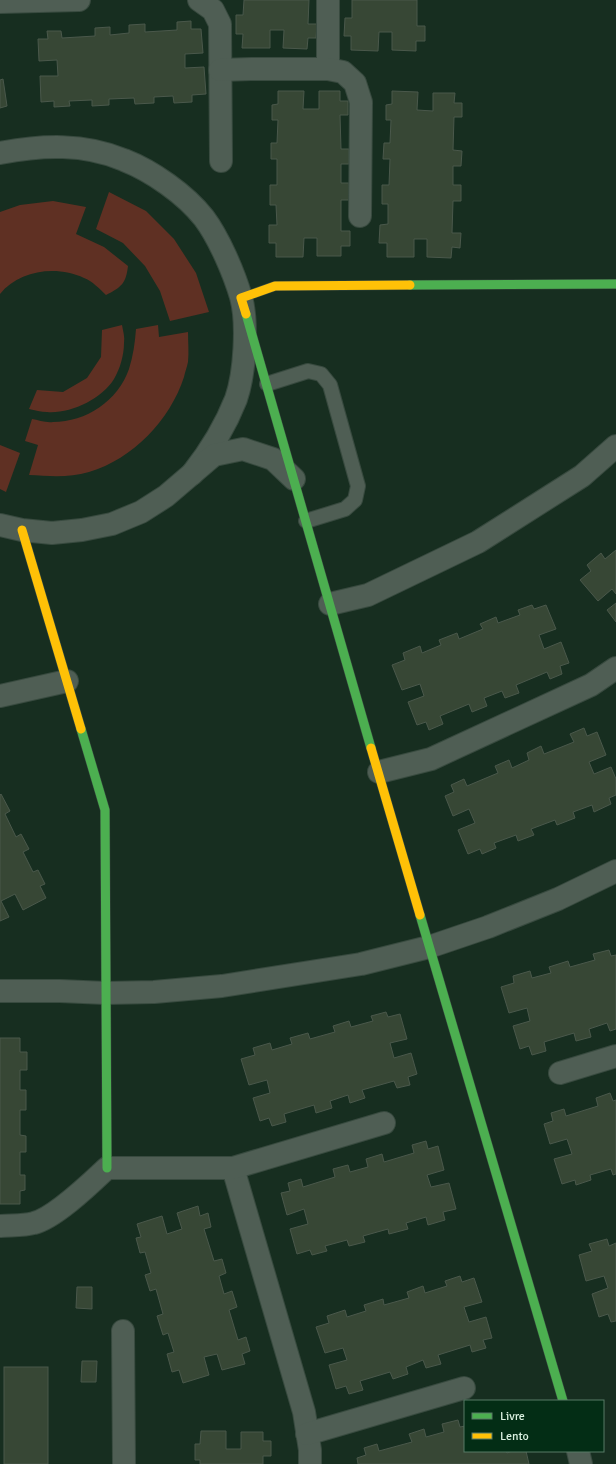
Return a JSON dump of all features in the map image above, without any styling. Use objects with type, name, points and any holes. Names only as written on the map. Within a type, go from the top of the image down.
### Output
[{"type":"street","points":[[0,2],[79,0]]},
{"type":"street","points":[[200,0],[213,10],[220,24],[221,161]]},
{"type":"street","points":[[328,0],[328,69]]},
{"type":"street","points":[[220,70],[328,69],[343,72],[355,83],[361,102],[360,216]]},
{"type":"street","points":[[0,154],[25,148],[58,146],[92,150],[124,159],[154,174],[180,194],[204,218],[226,256],[241,298],[267,384],[429,947],[563,1400]]},
{"type":"street","points":[[241,298],[275,286],[616,284]]},
{"type":"street","points":[[192,474],[209,452],[224,425],[236,398],[242,368],[245,337],[241,298]]},
{"type":"street","points":[[330,604],[368,595],[478,542],[582,476],[616,446]]},
{"type":"street","points":[[0,525],[22,530],[52,533],[82,530],[112,524],[141,512],[166,496],[214,455],[243,449],[273,459],[294,479]]},
{"type":"street","points":[[22,530],[105,810],[107,1168]]},
{"type":"street","points":[[379,772],[431,759],[591,684],[616,668]]},
{"type":"street","points":[[0,696],[67,681]]},
{"type":"street","points":[[0,991],[139,993],[222,986],[361,964],[429,947],[488,927],[551,902],[616,871]]},
{"type":"street","points":[[560,1073],[616,1056]]},
{"type":"street","points":[[0,1226],[34,1223],[50,1215],[83,1190],[107,1168],[233,1168],[384,1123]]},
{"type":"street","points":[[233,1168],[304,1412],[310,1450],[310,1464]]},
{"type":"street","points":[[123,1331],[124,1464]]},
{"type":"street","points":[[307,1434],[464,1388]]},
{"type":"street","points":[[578,1452],[582,1464]]},
{"type":"lane","points":[[267,384],[308,371],[321,374],[330,385],[358,486],[355,500],[345,509],[306,521]]},
{"type":"shaded area","points":[[109,192],[146,211],[174,239],[196,273],[209,312],[170,321],[160,291],[145,266],[123,243],[96,229]]},
{"type":"shaded area","points":[[53,201],[86,207],[76,234],[104,247],[128,266],[126,277],[119,287],[106,295],[87,279],[73,274],[51,271],[28,275],[8,286],[0,294],[0,212],[20,205]]},
{"type":"shaded area","points":[[122,325],[124,341],[121,362],[114,379],[102,393],[85,404],[75,408],[56,412],[45,412],[29,409],[37,390],[63,392],[87,378],[101,357],[102,330]]},
{"type":"shaded area","points":[[158,325],[159,337],[188,332],[188,364],[178,393],[159,423],[148,436],[135,448],[120,458],[89,472],[59,476],[29,475],[38,445],[25,441],[32,419],[48,422],[65,421],[89,414],[99,408],[109,400],[124,380],[132,359],[136,329]]},
{"type":"shaded area","points":[[0,445],[20,453],[6,492],[0,489]]},
{"type":"building","points":[[244,0],[309,0],[308,24],[317,24],[316,38],[308,38],[307,49],[283,48],[284,30],[270,30],[270,48],[242,48],[243,34],[236,34],[236,15],[243,15]]},
{"type":"building","points":[[352,0],[417,0],[417,26],[425,26],[425,41],[416,41],[416,51],[392,50],[392,32],[379,32],[378,51],[351,50],[351,36],[344,36],[345,18],[352,18]]},
{"type":"building","points":[[191,21],[191,29],[201,29],[203,53],[185,54],[185,68],[204,67],[206,94],[192,95],[192,102],[174,103],[173,96],[154,97],[154,103],[135,104],[134,98],[109,99],[109,105],[92,106],[92,100],[69,101],[70,106],[54,107],[54,101],[41,102],[40,76],[58,76],[57,60],[39,61],[38,39],[48,39],[47,31],[61,31],[62,38],[95,36],[95,28],[110,27],[110,35],[129,33],[129,25],[145,24],[145,32],[177,30],[177,22]]},
{"type":"building","points":[[3,79],[7,106],[0,108],[0,80]]},
{"type":"building","points":[[278,91],[304,91],[303,109],[319,109],[319,91],[340,91],[340,101],[348,101],[348,115],[340,115],[341,149],[349,149],[349,164],[341,164],[341,183],[349,183],[349,200],[341,200],[341,231],[350,231],[350,246],[341,246],[341,256],[317,256],[317,238],[304,238],[303,257],[276,257],[276,243],[269,243],[269,225],[277,225],[276,205],[270,205],[270,185],[277,185],[277,159],[271,159],[271,143],[277,143],[278,120],[272,120],[272,105],[278,104]]},
{"type":"building","points":[[392,91],[418,92],[417,110],[433,111],[433,93],[455,93],[454,103],[462,103],[462,117],[454,117],[453,150],[462,151],[461,166],[453,166],[453,185],[461,185],[461,201],[453,201],[452,233],[461,233],[460,248],[452,247],[451,258],[427,257],[427,239],[414,239],[414,257],[387,257],[387,243],[379,243],[380,225],[388,224],[388,204],[382,204],[382,185],[389,185],[390,159],[383,159],[384,143],[390,143],[391,120],[386,120],[386,105],[392,104]]},
{"type":"building","points":[[616,550],[616,594],[612,589],[598,601],[580,580],[591,571],[587,565],[601,553],[605,559]]},
{"type":"building","points":[[616,603],[616,622],[607,610]]},
{"type":"building","points":[[532,605],[534,609],[546,605],[556,629],[539,635],[544,649],[561,642],[569,663],[560,666],[562,674],[550,679],[547,672],[516,685],[519,693],[505,698],[502,691],[484,698],[487,706],[472,712],[469,704],[440,716],[443,724],[429,730],[426,722],[417,725],[408,702],[424,696],[420,684],[402,690],[392,665],[405,660],[403,653],[420,646],[422,653],[441,645],[439,640],[457,633],[459,639],[483,629],[480,624],[496,617],[498,623],[520,615],[518,610]]},
{"type":"building","points":[[584,728],[587,736],[597,732],[606,755],[589,762],[594,774],[611,767],[616,779],[616,795],[609,798],[611,804],[594,812],[592,805],[573,812],[575,818],[557,825],[555,820],[531,829],[534,835],[518,841],[516,835],[494,843],[496,848],[482,854],[480,849],[468,854],[458,830],[475,823],[469,809],[453,816],[445,796],[454,792],[451,785],[464,779],[467,786],[498,773],[495,766],[509,760],[512,768],[529,760],[527,753],[541,746],[544,754],[574,742],[570,734]]},
{"type":"building","points":[[1,794],[10,811],[5,814],[16,837],[21,834],[29,849],[23,852],[33,872],[38,870],[45,884],[40,886],[46,898],[23,910],[15,894],[1,901],[9,917],[0,921],[0,795]]},
{"type":"building","points":[[609,950],[611,956],[616,955],[616,1029],[610,1031],[607,1023],[589,1029],[591,1037],[576,1041],[574,1033],[544,1042],[546,1051],[532,1055],[529,1046],[520,1049],[513,1026],[530,1021],[527,1008],[509,1013],[501,987],[514,983],[513,976],[530,971],[532,978],[551,973],[549,967],[568,961],[570,967],[595,960],[593,954]]},
{"type":"building","points":[[386,1012],[388,1017],[400,1014],[407,1039],[390,1043],[394,1058],[411,1053],[417,1074],[408,1077],[410,1085],[397,1088],[394,1081],[362,1090],[365,1098],[350,1103],[348,1095],[330,1101],[332,1108],[316,1113],[314,1105],[284,1114],[286,1122],[272,1126],[269,1118],[260,1121],[253,1098],[270,1093],[267,1080],[249,1085],[241,1059],[255,1055],[253,1048],[270,1043],[272,1050],[292,1044],[290,1038],[308,1033],[310,1039],[335,1032],[333,1026],[349,1021],[351,1027],[373,1021],[371,1016]]},
{"type":"building","points":[[0,1038],[20,1038],[20,1052],[27,1052],[27,1070],[20,1070],[20,1090],[26,1090],[26,1110],[20,1110],[20,1135],[26,1136],[26,1152],[20,1152],[20,1175],[25,1175],[25,1190],[20,1191],[20,1204],[0,1204]]},
{"type":"building","points":[[610,1093],[613,1101],[616,1100],[616,1174],[613,1175],[611,1169],[590,1175],[591,1180],[576,1185],[575,1180],[562,1184],[554,1159],[572,1154],[567,1139],[550,1144],[544,1124],[553,1121],[551,1113],[564,1109],[566,1116],[598,1106],[596,1098]]},
{"type":"building","points":[[426,1141],[428,1149],[438,1146],[444,1170],[427,1175],[431,1187],[449,1183],[456,1209],[443,1212],[445,1220],[428,1225],[426,1217],[406,1223],[408,1229],[389,1234],[388,1229],[363,1236],[365,1242],[349,1246],[347,1240],[325,1246],[327,1251],[312,1255],[310,1250],[297,1254],[290,1229],[308,1224],[304,1209],[287,1215],[281,1193],[290,1191],[288,1183],[301,1179],[303,1187],[335,1177],[333,1169],[348,1165],[350,1172],[368,1167],[366,1159],[382,1154],[384,1162],[414,1153],[412,1145]]},
{"type":"building","points":[[198,1206],[200,1216],[208,1213],[211,1227],[204,1229],[214,1261],[222,1259],[226,1273],[219,1276],[224,1294],[232,1291],[237,1307],[229,1310],[238,1340],[246,1337],[250,1351],[242,1354],[245,1364],[222,1370],[217,1354],[204,1357],[209,1375],[183,1383],[179,1370],[172,1372],[167,1354],[174,1352],[168,1333],[163,1335],[157,1316],[163,1314],[156,1289],[150,1291],[145,1275],[151,1273],[145,1252],[140,1253],[136,1238],[141,1237],[137,1224],[162,1216],[167,1234],[182,1229],[177,1213]]},
{"type":"building","points":[[607,1239],[609,1246],[616,1243],[616,1321],[611,1322],[608,1314],[599,1317],[592,1294],[608,1288],[604,1276],[586,1281],[579,1255],[592,1251],[589,1244]]},
{"type":"building","points":[[460,1276],[462,1282],[474,1278],[482,1302],[464,1307],[469,1322],[486,1317],[492,1338],[483,1340],[486,1348],[472,1352],[470,1345],[438,1355],[441,1364],[426,1368],[423,1360],[406,1367],[408,1374],[393,1379],[390,1372],[360,1381],[363,1390],[349,1394],[346,1386],[336,1389],[329,1365],[347,1360],[343,1348],[325,1353],[316,1327],[329,1323],[327,1316],[345,1310],[347,1317],[366,1311],[364,1305],[383,1299],[384,1305],[409,1298],[407,1292],[423,1286],[425,1293],[447,1286],[445,1281]]},
{"type":"building","points":[[77,1287],[92,1287],[92,1309],[76,1308]]},
{"type":"building","points":[[82,1361],[97,1361],[96,1382],[81,1382]]},
{"type":"building","points":[[4,1367],[48,1367],[48,1464],[4,1464]]},
{"type":"building","points":[[458,1420],[460,1427],[464,1426],[464,1452],[526,1452],[529,1464],[358,1464],[357,1458],[366,1455],[364,1448],[377,1444],[379,1451],[412,1442],[409,1434],[424,1429],[426,1437],[444,1432],[442,1424]]},
{"type":"building","points":[[201,1431],[226,1431],[226,1449],[241,1449],[241,1432],[263,1432],[263,1441],[271,1441],[271,1456],[263,1456],[263,1464],[200,1464],[200,1460],[195,1460],[195,1444],[200,1444]]},
{"type":"traffic: fast","points":[[410,285],[616,284]]},
{"type":"traffic: fast","points":[[246,314],[371,748]]},
{"type":"traffic: fast","points":[[81,729],[105,810],[107,1168]]},
{"type":"traffic: fast","points":[[420,915],[563,1400]]},
{"type":"traffic: slow","points":[[246,314],[241,298],[275,286],[410,285]]},
{"type":"traffic: slow","points":[[22,530],[81,729]]},
{"type":"traffic: slow","points":[[371,748],[420,915]]}]
